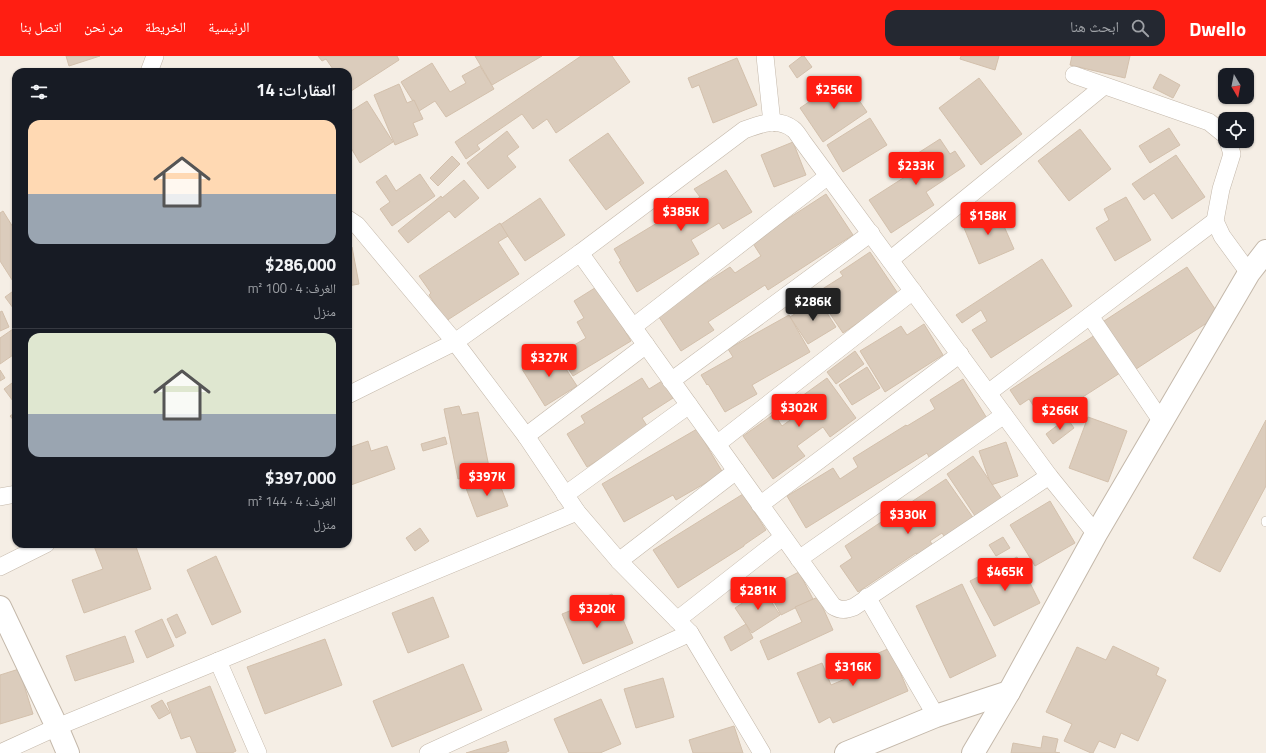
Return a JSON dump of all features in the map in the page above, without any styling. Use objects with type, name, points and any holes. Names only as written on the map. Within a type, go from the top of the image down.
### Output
[{"type":"street","points":[[150,68],[155,56]]},
{"type":"street","points":[[765,56],[772,123]]},
{"type":"street","points":[[1074,75],[1209,122],[1218,129]]},
{"type":"street","points":[[890,260],[1104,86]]},
{"type":"street","points":[[352,393],[455,342],[580,253],[744,130],[762,123],[780,122],[793,129],[1049,476],[1096,534]]},
{"type":"street","points":[[1230,148],[1232,154],[1221,189],[1215,221],[1222,236],[1249,272]]},
{"type":"street","points":[[633,327],[828,176]]},
{"type":"street","points":[[988,393],[1215,221]]},
{"type":"street","points":[[352,222],[357,225],[455,342],[526,436],[577,512],[619,560],[690,634],[762,753]]},
{"type":"street","points":[[672,381],[871,234]]},
{"type":"street","points":[[973,753],[1009,692],[1096,534],[1249,272],[1266,251]]},
{"type":"street","points":[[580,253],[833,606],[839,610],[847,610],[854,607],[1049,476]]},
{"type":"street","points":[[717,444],[913,291]]},
{"type":"street","points":[[1090,316],[1162,422]]},
{"type":"street","points":[[526,436],[646,345]]},
{"type":"street","points":[[760,505],[960,354]]},
{"type":"street","points":[[565,495],[689,405]]},
{"type":"street","points":[[799,559],[1004,415]]},
{"type":"street","points":[[619,560],[736,471]]},
{"type":"street","points":[[0,753],[57,727],[577,512]]},
{"type":"street","points":[[677,620],[783,537]]},
{"type":"street","points":[[0,567],[38,548]]},
{"type":"street","points":[[867,597],[936,716]]},
{"type":"street","points":[[0,607],[68,753]]},
{"type":"street","points":[[428,753],[690,634]]},
{"type":"street","points":[[218,661],[258,753]]},
{"type":"street","points":[[846,753],[936,716],[1009,692]]},
{"type":"building","points":[[66,56],[100,56],[69,66]]},
{"type":"building","points":[[318,56],[397,56],[399,60],[352,90],[352,68],[332,68],[326,59],[322,61]]},
{"type":"building","points":[[475,56],[542,56],[492,85]]},
{"type":"building","points":[[581,56],[612,56],[630,82],[556,133],[547,119],[533,129],[522,114],[477,145],[480,149],[466,159],[455,142]]},
{"type":"building","points":[[804,56],[812,67],[797,78],[789,66]]},
{"type":"building","points":[[961,56],[999,56],[995,70],[960,59]]},
{"type":"building","points":[[1072,56],[1130,56],[1125,78],[1070,65]]},
{"type":"building","points":[[737,58],[757,105],[713,123],[699,85],[692,88],[688,78]]},
{"type":"building","points":[[432,63],[450,92],[466,83],[462,76],[480,66],[494,89],[446,117],[435,101],[419,111],[401,82]]},
{"type":"building","points":[[1160,74],[1180,85],[1173,98],[1153,88]]},
{"type":"building","points":[[844,78],[867,112],[823,142],[800,108]]},
{"type":"building","points":[[979,78],[1022,134],[981,165],[939,108]]},
{"type":"building","points":[[399,84],[407,103],[414,100],[423,119],[413,123],[418,135],[395,145],[374,95]]},
{"type":"building","points":[[367,101],[393,142],[360,163],[352,150],[352,110]]},
{"type":"building","points":[[870,118],[887,145],[843,172],[827,145]]},
{"type":"building","points":[[1169,128],[1180,145],[1150,163],[1139,146]]},
{"type":"building","points":[[1080,129],[1111,169],[1069,201],[1038,161]]},
{"type":"building","points":[[507,131],[519,147],[507,156],[516,167],[488,189],[467,163]]},
{"type":"building","points":[[608,133],[644,183],[606,210],[569,160]]},
{"type":"building","points":[[940,139],[950,154],[955,151],[965,166],[926,192],[934,205],[891,233],[869,200],[911,173],[904,162]]},
{"type":"building","points":[[793,142],[806,175],[774,187],[761,155]]},
{"type":"building","points":[[1176,155],[1205,197],[1172,219],[1154,193],[1144,200],[1132,184]]},
{"type":"building","points":[[452,156],[460,164],[438,186],[430,178]]},
{"type":"building","points":[[726,170],[752,212],[723,229],[719,223],[691,240],[699,254],[637,292],[619,262],[621,261],[614,249],[700,197],[694,189]]},
{"type":"building","points":[[420,174],[435,196],[392,226],[380,209],[390,202],[376,182],[386,175],[396,191]]},
{"type":"building","points":[[464,180],[479,198],[455,218],[449,211],[408,243],[398,231],[441,196],[442,198]]},
{"type":"building","points":[[826,194],[853,235],[768,290],[765,285],[708,322],[714,330],[681,351],[657,314],[730,267],[735,273],[761,256],[752,242]]},
{"type":"building","points":[[1126,197],[1151,240],[1115,261],[1096,228],[1109,220],[1104,209]]},
{"type":"building","points":[[540,198],[565,235],[525,261],[500,225]]},
{"type":"building","points":[[996,208],[1014,249],[979,264],[962,223]]},
{"type":"building","points":[[3,211],[12,226],[12,280],[0,261],[0,213]]},
{"type":"building","points":[[500,223],[508,236],[498,242],[519,274],[446,321],[429,295],[431,293],[419,276]]},
{"type":"building","points":[[352,247],[359,284],[352,285]]},
{"type":"building","points":[[870,252],[899,295],[843,333],[816,293],[843,276],[840,272]]},
{"type":"building","points":[[1042,259],[1072,306],[991,358],[972,330],[987,321],[981,310],[962,323],[956,315]]},
{"type":"building","points":[[1187,267],[1219,315],[1133,371],[1101,323]]},
{"type":"building","points":[[598,286],[631,341],[573,376],[559,354],[586,338],[577,322],[584,318],[574,301]]},
{"type":"building","points":[[12,292],[12,307],[5,297]]},
{"type":"building","points":[[818,299],[836,327],[808,344],[790,317]]},
{"type":"building","points":[[2,311],[9,327],[0,331],[0,312]]},
{"type":"building","points":[[789,315],[810,352],[752,385],[757,394],[725,412],[701,375],[733,357],[728,349]]},
{"type":"building","points":[[924,324],[943,355],[885,392],[860,351],[901,326],[907,335]]},
{"type":"building","points":[[12,330],[12,356],[0,364],[0,338]]},
{"type":"building","points":[[1095,335],[1120,373],[1044,422],[1029,399],[1020,405],[1010,390]]},
{"type":"building","points":[[553,349],[577,386],[545,406],[522,369]]},
{"type":"building","points":[[855,351],[864,364],[836,384],[827,372]]},
{"type":"building","points":[[867,367],[880,388],[852,405],[839,385]]},
{"type":"building","points":[[0,370],[5,378],[0,381]]},
{"type":"building","points":[[642,378],[649,389],[662,381],[673,398],[642,418],[649,429],[587,467],[567,434],[585,423],[581,416]]},
{"type":"building","points":[[827,378],[856,418],[830,437],[823,427],[797,446],[805,456],[773,479],[743,436],[774,414],[782,426],[808,407],[796,415],[788,404]]},
{"type":"building","points":[[963,379],[988,420],[929,457],[927,453],[806,528],[787,496],[833,468],[840,479],[858,467],[853,458],[935,409],[930,400]]},
{"type":"building","points":[[12,383],[12,400],[4,389]]},
{"type":"building","points":[[459,406],[462,415],[478,412],[490,472],[458,479],[444,409]]},
{"type":"building","points":[[1088,417],[1127,431],[1108,482],[1069,468]]},
{"type":"building","points":[[1067,418],[1074,428],[1053,444],[1046,434]]},
{"type":"building","points":[[1266,420],[1266,486],[1220,572],[1193,558]]},
{"type":"building","points":[[697,429],[723,473],[676,500],[673,495],[624,522],[602,484]]},
{"type":"building","points":[[445,437],[447,444],[423,451],[421,444]]},
{"type":"building","points":[[368,441],[371,451],[387,446],[395,469],[352,485],[352,447]]},
{"type":"building","points":[[1006,442],[1018,476],[991,485],[979,451]]},
{"type":"building","points":[[973,456],[1006,505],[979,522],[947,474]]},
{"type":"building","points":[[497,477],[508,506],[477,517],[466,488]]},
{"type":"building","points":[[946,479],[979,526],[950,545],[942,533],[930,541],[939,555],[924,565],[916,553],[858,592],[840,566],[852,558],[845,546]]},
{"type":"building","points":[[743,494],[766,530],[744,546],[678,588],[653,550]]},
{"type":"building","points":[[1050,501],[1075,543],[1035,566],[1010,525]]},
{"type":"building","points":[[420,528],[429,541],[415,551],[406,538]]},
{"type":"building","points":[[1003,537],[1010,548],[996,556],[989,545]]},
{"type":"building","points":[[95,548],[136,548],[151,589],[84,613],[72,580],[103,569]]},
{"type":"building","points":[[216,556],[241,612],[212,625],[187,570]]},
{"type":"building","points":[[1017,557],[1040,603],[994,626],[970,581]]},
{"type":"building","points":[[799,572],[813,599],[781,615],[767,588]]},
{"type":"building","points":[[962,584],[996,656],[950,678],[916,606]]},
{"type":"building","points":[[763,589],[780,615],[752,633],[735,608]]},
{"type":"building","points":[[612,594],[633,643],[583,664],[562,614]]},
{"type":"building","points":[[433,597],[449,637],[408,653],[392,613]]},
{"type":"building","points":[[818,597],[833,630],[768,660],[760,641],[802,622],[795,607]]},
{"type":"building","points":[[177,614],[186,633],[176,638],[167,619]]},
{"type":"building","points":[[162,619],[174,646],[147,658],[135,631]]},
{"type":"building","points":[[746,624],[753,638],[731,651],[724,637]]},
{"type":"building","points":[[125,636],[134,662],[75,681],[66,656]]},
{"type":"building","points":[[325,639],[342,685],[265,714],[247,667]]},
{"type":"building","points":[[1113,646],[1159,668],[1156,675],[1166,680],[1138,741],[1121,733],[1115,748],[1099,741],[1093,753],[1091,753],[1064,741],[1072,724],[1046,712],[1077,647],[1106,660]]},
{"type":"building","points":[[890,648],[908,691],[833,723],[830,717],[819,723],[797,673],[822,663],[831,685],[850,677],[846,667]]},
{"type":"building","points":[[463,664],[482,710],[392,747],[373,701]]},
{"type":"building","points":[[19,669],[33,714],[0,724],[0,675]]},
{"type":"building","points":[[663,678],[674,717],[636,728],[624,689]]},
{"type":"building","points":[[210,686],[236,751],[232,753],[197,753],[190,736],[181,739],[167,703]]},
{"type":"building","points":[[601,699],[621,744],[600,753],[569,753],[554,719]]},
{"type":"building","points":[[162,700],[170,713],[159,719],[151,706]]},
{"type":"building","points":[[734,726],[743,753],[693,753],[689,740]]},
{"type":"building","points":[[1043,736],[1058,739],[1055,752],[1060,753],[1011,753],[1013,743],[1041,748]]},
{"type":"building","points":[[506,741],[509,751],[505,753],[466,753]]}]
